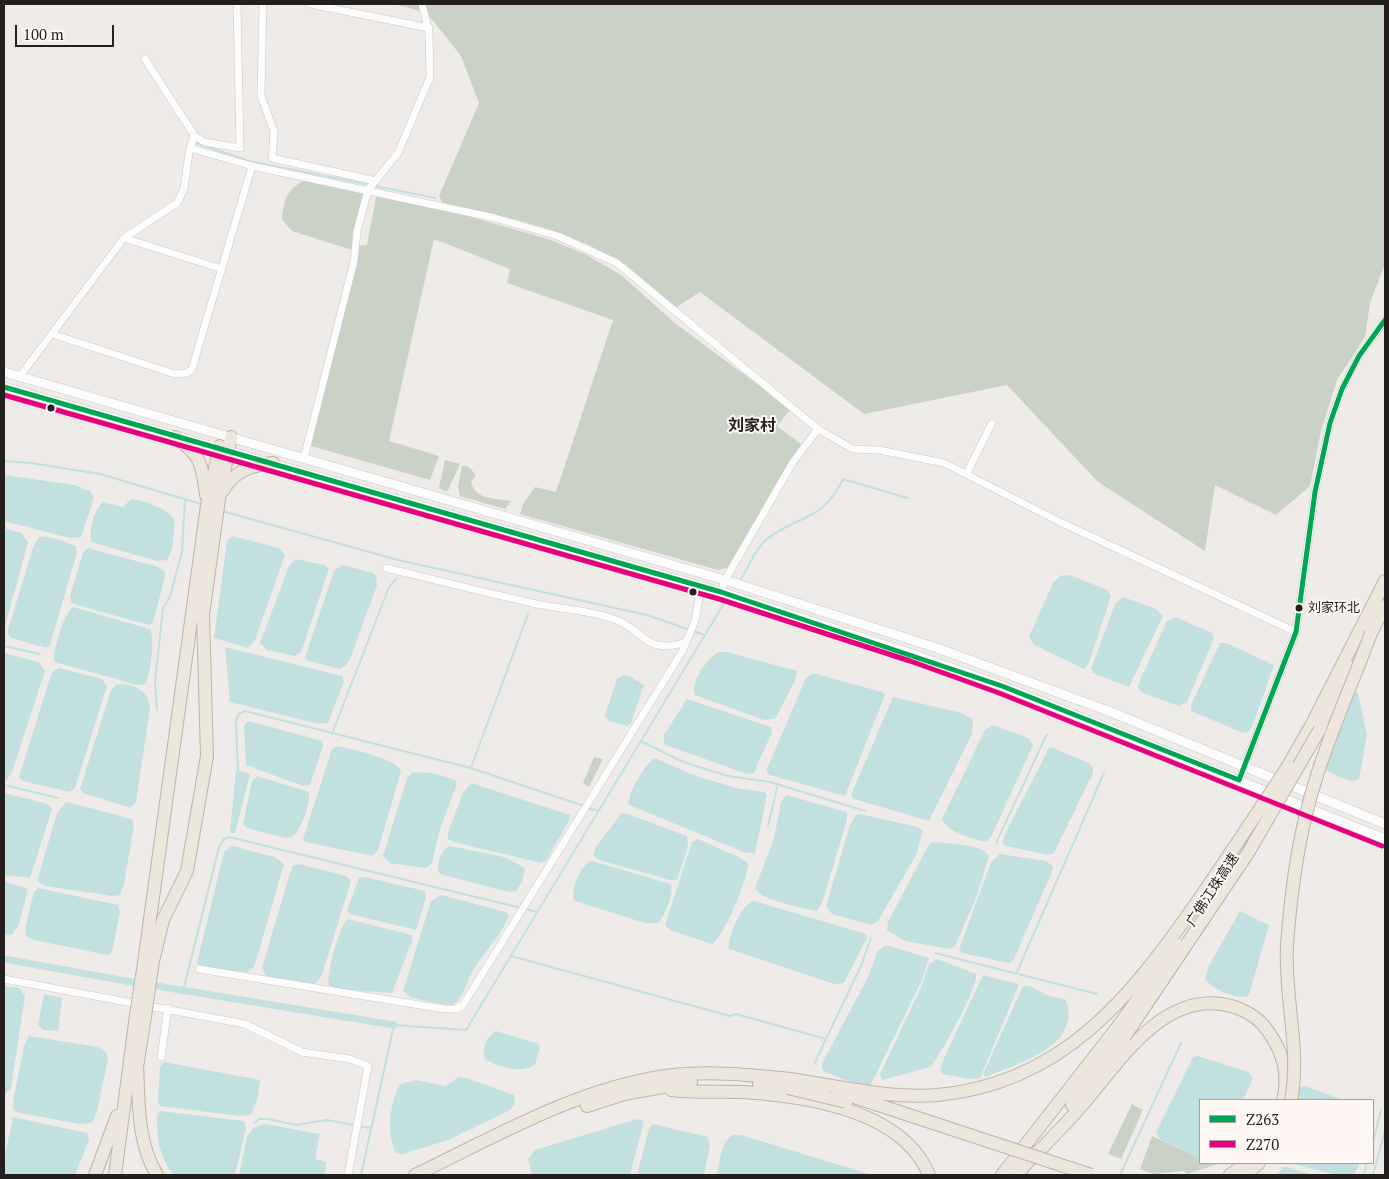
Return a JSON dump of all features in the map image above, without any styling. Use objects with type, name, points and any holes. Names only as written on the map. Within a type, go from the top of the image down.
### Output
[{"type":"highway","points":[[175,436],[198,457],[202,467],[207,505]]},
{"type":"highway","points":[[95,1175],[109,1142],[126,1084],[140,1016],[207,505],[228,436]]},
{"type":"highway","points":[[148,962],[163,920],[187,871],[207,756],[203,615],[224,450]]},
{"type":"highway","points":[[219,499],[234,476],[245,468],[273,463]]},
{"type":"highway","name":"广佛江珠高速","points":[[1002,1175],[1125,1037],[1312,724],[1385,581]]},
{"type":"highway","name":"广佛江珠高速","points":[[1017,1175],[1125,1037],[1194,937],[1248,853],[1316,737],[1385,606]]},
{"type":"highway","points":[[1291,1099],[1293,1055],[1287,985],[1287,947],[1298,849],[1315,782],[1371,633]]},
{"type":"highway","points":[[429,1175],[569,1112],[624,1094],[669,1084],[704,1081],[741,1082],[788,1087],[936,1095],[996,1083],[1029,1071],[1062,1053],[1100,1022],[1166,946],[1242,837],[1288,766]]},
{"type":"highway","points":[[1125,1037],[1180,1009],[1213,1003],[1237,1008],[1260,1022],[1280,1050],[1285,1081],[1283,1099]]},
{"type":"highway","points":[[122,1175],[137,1066],[140,1016]]},
{"type":"highway","points":[[137,1066],[140,1126],[145,1151],[157,1175]]},
{"type":"highway","points":[[415,1175],[562,1106],[626,1084],[683,1075],[732,1074],[855,1104],[1066,1175]]},
{"type":"highway","points":[[115,1175],[126,1084]]},
{"type":"highway","points":[[788,1087],[878,1123],[905,1140],[927,1170]]},
{"type":"highway","points":[[788,1087],[869,1102],[1091,1175]]},
{"type":"highway","points":[[1230,1175],[1245,1164]]},
{"type":"highway","points":[[1245,1175],[1258,1164]]},
{"type":"main road","points":[[4,372],[725,580],[937,648],[1111,712],[1385,824]]},
{"type":"main road","points":[[4,387],[721,592],[1002,686],[1385,839]]},
{"type":"street","points":[[145,59],[194,135],[204,142],[240,148],[237,4]]},
{"type":"street","points":[[263,4],[261,96],[274,131],[272,158],[376,181]]},
{"type":"street","points":[[310,4],[429,28]]},
{"type":"street","points":[[304,458],[354,261],[357,231],[368,190],[398,153],[428,84],[431,62],[429,28],[422,4]]},
{"type":"street","points":[[20,376],[124,238],[177,202],[184,189],[190,148],[194,135]]},
{"type":"street","points":[[190,148],[252,166],[495,218],[549,234],[617,263],[818,429],[853,449],[879,450],[944,463],[967,473],[1060,522],[1296,632]]},
{"type":"street","points":[[52,334],[176,374],[187,373],[195,364],[252,166]]},
{"type":"street","points":[[124,238],[222,269]]},
{"type":"street","points":[[1239,780],[1296,632],[1315,492],[1330,423],[1342,389],[1359,356],[1385,320]]},
{"type":"street","points":[[967,473],[992,423]]},
{"type":"street","points":[[721,592],[725,580],[793,462],[818,429]]},
{"type":"street","points":[[386,568],[532,603],[614,619],[646,641],[656,644],[677,646],[686,642]]},
{"type":"street","points":[[200,969],[444,1009],[457,1009],[463,1005],[686,642],[695,621],[702,587]]},
{"type":"street","points":[[4,979],[168,1008],[245,1024],[302,1052],[350,1059],[368,1066],[348,1175]]},
{"type":"street","points":[[160,1057],[168,1008]]},
{"type":"shaded area","points":[[395,4],[1385,4],[1385,264],[1370,303],[1365,337],[1337,380],[1321,431],[1310,486],[1276,515],[1215,485],[1205,551],[1098,482],[1007,385],[864,414],[700,292],[675,308],[632,270],[583,242],[561,233],[514,219],[443,204],[439,196],[479,103],[461,56],[427,13]]},
{"type":"shaded area","points":[[309,179],[361,191],[363,194],[352,250],[292,231],[282,220],[288,194],[296,186]]},
{"type":"shaded area","points":[[377,193],[465,215],[551,240],[587,255],[621,275],[676,324],[791,409],[777,426],[801,444],[727,568],[718,570],[520,514],[523,504],[535,487],[556,492],[613,320],[507,283],[510,269],[434,239],[389,441],[439,456],[430,480],[311,446],[358,246],[367,245]]},
{"type":"shaded area","points":[[445,460],[460,464],[447,492],[439,488]]},
{"type":"shaded area","points":[[462,465],[469,467],[476,475],[471,482],[473,488],[481,495],[511,501],[505,509],[460,496],[458,487]]},
{"type":"shaded area","points":[[594,757],[603,759],[589,787],[583,783]]},
{"type":"shaded area","points":[[1132,1104],[1143,1110],[1121,1159],[1108,1154]]},
{"type":"shaded area","points":[[1152,1136],[1199,1158],[1199,1164],[1218,1164],[1187,1174],[1184,1171],[1153,1174],[1140,1169]]},
{"type":"water","points":[[4,475],[74,485],[90,491],[94,498],[81,537],[70,538],[4,521]]},
{"type":"water","points":[[131,499],[149,503],[162,509],[175,521],[172,550],[167,560],[157,561],[91,542],[93,521],[100,505],[103,502],[123,507]]},
{"type":"water","points":[[4,528],[21,533],[28,542],[4,630]]},
{"type":"water","points":[[232,536],[279,548],[285,555],[255,640],[248,648],[214,638],[227,541]]},
{"type":"water","points":[[39,537],[52,538],[75,546],[77,552],[50,645],[46,648],[11,638],[7,633],[33,548]]},
{"type":"water","points":[[88,548],[158,567],[165,572],[153,622],[149,625],[71,602],[70,596],[83,553]]},
{"type":"water","points":[[295,559],[325,565],[329,569],[301,652],[295,656],[267,650],[260,643],[289,566]]},
{"type":"water","points":[[342,565],[373,573],[376,576],[377,585],[350,659],[340,669],[308,661],[305,657],[334,571]]},
{"type":"water","points":[[1070,575],[1107,590],[1111,596],[1089,663],[1084,669],[1034,645],[1029,637],[1053,583],[1060,576]]},
{"type":"water","points":[[1123,597],[1156,609],[1163,616],[1129,687],[1093,673],[1091,669],[1115,604]]},
{"type":"water","points":[[73,607],[150,629],[152,657],[145,684],[137,685],[55,662],[54,658],[59,633],[66,616]]},
{"type":"water","points":[[1176,617],[1212,633],[1214,638],[1187,702],[1179,706],[1143,693],[1138,688],[1167,621]]},
{"type":"water","points":[[1220,643],[1226,643],[1274,665],[1252,727],[1247,733],[1191,711],[1191,705]]},
{"type":"water","points":[[225,647],[342,676],[344,681],[328,723],[319,724],[230,702]]},
{"type":"water","points":[[718,652],[727,652],[797,671],[795,681],[775,719],[764,720],[695,695],[695,684],[700,671]]},
{"type":"water","points":[[4,653],[39,662],[45,671],[12,772],[6,781],[4,780]]},
{"type":"water","points":[[59,668],[102,679],[107,686],[75,788],[70,792],[23,781],[19,777],[51,675],[53,671]]},
{"type":"water","points":[[813,673],[882,692],[885,695],[845,796],[770,775],[766,771],[806,678]]},
{"type":"water","points":[[623,675],[629,676],[644,685],[631,723],[627,726],[609,721],[605,715],[617,679]]},
{"type":"water","points":[[117,684],[129,685],[140,689],[147,697],[150,708],[136,802],[131,808],[83,793],[80,789],[111,690]]},
{"type":"water","points":[[1350,688],[1358,693],[1367,735],[1359,779],[1352,782],[1312,765]]},
{"type":"water","points":[[893,697],[962,713],[973,720],[972,734],[929,821],[854,799],[851,795]]},
{"type":"water","points":[[687,699],[771,727],[772,732],[754,773],[747,774],[666,745],[664,735]]},
{"type":"water","points":[[248,721],[322,741],[323,746],[310,785],[303,786],[246,765],[244,726]]},
{"type":"water","points":[[993,725],[1028,738],[1033,745],[992,835],[986,842],[955,831],[942,819],[985,730]]},
{"type":"water","points":[[338,746],[383,758],[397,766],[401,771],[378,850],[373,856],[305,842],[303,839],[332,749]]},
{"type":"water","points":[[1049,748],[1054,748],[1090,764],[1093,768],[1093,773],[1054,853],[1048,855],[1006,846],[1003,844],[1004,836]]},
{"type":"water","points":[[655,758],[693,775],[736,788],[765,792],[767,796],[755,853],[746,853],[629,805],[631,794],[638,780]]},
{"type":"water","points":[[236,770],[250,774],[235,833],[230,833]]},
{"type":"water","points":[[413,772],[432,773],[455,780],[457,784],[440,829],[432,863],[426,868],[390,863],[383,856],[407,778]]},
{"type":"water","points":[[257,776],[309,792],[305,816],[299,829],[292,837],[285,838],[247,828],[243,824],[252,781]]},
{"type":"water","points":[[471,783],[570,815],[569,821],[546,861],[541,863],[448,839],[448,832],[463,793]]},
{"type":"water","points":[[4,793],[48,804],[52,809],[30,878],[4,875]]},
{"type":"water","points":[[786,795],[847,812],[847,820],[823,900],[817,911],[765,897],[755,888],[774,839],[781,802]]},
{"type":"water","points":[[66,802],[132,819],[134,825],[124,884],[120,895],[112,896],[46,886],[37,881],[57,813]]},
{"type":"water","points":[[625,813],[687,836],[688,847],[677,880],[670,880],[599,860],[593,855],[596,847],[621,814]]},
{"type":"water","points":[[860,814],[918,827],[923,831],[916,855],[878,921],[871,925],[832,914],[826,906],[850,825],[856,815]]},
{"type":"water","points":[[698,839],[743,859],[748,864],[744,882],[729,920],[712,944],[670,930],[665,925],[692,842]]},
{"type":"water","points":[[931,843],[973,847],[980,849],[989,856],[976,898],[955,946],[950,949],[905,941],[887,930],[888,922],[927,848]]},
{"type":"water","points":[[232,846],[275,857],[284,864],[256,961],[253,968],[246,973],[199,966],[197,963],[224,852]]},
{"type":"water","points":[[450,846],[504,857],[525,868],[522,882],[516,891],[509,892],[440,874],[438,867],[440,858]]},
{"type":"water","points":[[1000,854],[1046,861],[1053,866],[1014,959],[1009,963],[962,953],[959,949],[991,862]]},
{"type":"water","points":[[592,861],[671,884],[672,888],[668,905],[658,923],[645,923],[575,901],[574,891],[577,878],[584,867]]},
{"type":"water","points":[[299,864],[346,876],[351,881],[322,975],[315,984],[271,978],[266,976],[262,968],[290,873],[293,866]]},
{"type":"water","points":[[364,877],[425,891],[426,898],[416,930],[350,914],[347,911],[359,878]]},
{"type":"water","points":[[4,881],[28,889],[19,924],[12,935],[4,934]]},
{"type":"water","points":[[38,888],[118,905],[120,912],[112,952],[108,955],[34,940],[26,936],[25,929],[34,892]]},
{"type":"water","points":[[441,895],[506,912],[509,916],[501,931],[475,966],[461,997],[450,1006],[412,998],[403,991],[431,901]]},
{"type":"water","points":[[754,901],[866,934],[867,938],[844,983],[834,984],[729,949],[730,937],[736,921],[749,903]]},
{"type":"water","points":[[1240,911],[1269,925],[1247,997],[1224,992],[1213,987],[1205,979],[1209,965]]},
{"type":"water","points":[[348,919],[412,935],[412,941],[392,993],[337,989],[329,985],[329,971],[334,950],[344,923]]},
{"type":"water","points":[[886,945],[929,958],[922,980],[874,1078],[870,1085],[863,1087],[825,1072],[822,1069],[822,1064],[869,975],[877,952]]},
{"type":"water","points":[[937,959],[976,974],[971,993],[931,1067],[882,1080],[880,1074],[923,983],[929,964]]},
{"type":"water","points":[[983,975],[1018,984],[1018,987],[980,1078],[969,1079],[943,1074],[940,1070],[944,1058]]},
{"type":"water","points":[[4,986],[19,988],[25,996],[11,1088],[4,1096]]},
{"type":"water","points":[[1023,986],[1029,986],[1049,996],[1066,1000],[1068,1016],[1065,1030],[1044,1051],[1030,1059],[986,1077],[983,1074]]},
{"type":"water","points":[[44,994],[62,998],[58,1031],[43,1030],[38,1025]]},
{"type":"water","points":[[496,1031],[536,1043],[540,1047],[535,1064],[524,1069],[517,1069],[503,1067],[485,1059],[486,1043]]},
{"type":"water","points":[[29,1036],[98,1047],[106,1052],[108,1059],[97,1111],[92,1123],[80,1124],[20,1113],[14,1110],[13,1102],[24,1046]]},
{"type":"water","points":[[1198,1056],[1248,1072],[1253,1078],[1243,1099],[1199,1099],[1199,1158],[1160,1139],[1156,1133],[1193,1057]]},
{"type":"water","points":[[164,1062],[260,1080],[253,1111],[250,1115],[240,1116],[160,1106],[158,1102],[160,1067]]},
{"type":"water","points":[[459,1077],[514,1095],[515,1104],[510,1110],[448,1140],[403,1154],[396,1153],[391,1137],[390,1118],[400,1084],[416,1080],[445,1086]]},
{"type":"water","points":[[1305,1086],[1340,1099],[1292,1099],[1298,1089]]},
{"type":"water","points":[[160,1111],[244,1121],[246,1128],[235,1175],[174,1175],[165,1162],[160,1147],[157,1115]]},
{"type":"water","points":[[13,1117],[87,1133],[89,1140],[75,1175],[4,1175],[4,1159]]},
{"type":"water","points":[[637,1119],[644,1121],[630,1175],[532,1175],[528,1159],[535,1150]]},
{"type":"water","points":[[265,1124],[320,1134],[315,1159],[326,1162],[325,1175],[239,1175],[247,1137],[253,1128]]},
{"type":"water","points":[[653,1124],[708,1137],[710,1145],[704,1175],[637,1175],[649,1129]]},
{"type":"water","points":[[733,1135],[741,1135],[872,1175],[717,1175],[725,1142]]},
{"type":"water","points":[[1294,1164],[1360,1164],[1354,1175],[1337,1175]]},
{"type":"water","points":[[1283,1167],[1286,1167],[1313,1175],[1277,1175]]},
{"type":"waterway","points":[[193,142],[249,161],[370,185]]},
{"type":"waterway","points":[[375,186],[436,198]]},
{"type":"waterway","points":[[4,461],[31,463],[100,474],[201,504]]},
{"type":"waterway","points":[[740,581],[755,553],[767,539],[819,510],[835,493],[843,479],[907,498]]},
{"type":"waterway","points":[[157,710],[155,682],[163,608],[170,597],[182,552],[185,500]]},
{"type":"waterway","points":[[222,511],[398,560],[647,615],[690,630]]},
{"type":"waterway","points":[[332,734],[389,587],[397,578]]},
{"type":"waterway","points":[[361,1175],[394,1025],[466,1030],[728,597]]},
{"type":"waterway","points":[[471,768],[528,614]]},
{"type":"waterway","points":[[694,631],[704,635]]},
{"type":"waterway","points":[[4,646],[40,654]]},
{"type":"waterway","points":[[238,771],[236,720],[239,714],[245,711],[471,768],[584,806]]},
{"type":"waterway","points":[[996,843],[1047,734]]},
{"type":"waterway","points":[[641,741],[683,762],[728,776],[770,782],[865,811]]},
{"type":"waterway","points":[[1017,972],[1104,773]]},
{"type":"waterway","points":[[768,826],[778,784]]},
{"type":"waterway","points":[[4,785],[58,798]]},
{"type":"waterway","points":[[589,808],[598,811]]},
{"type":"waterway","points":[[183,991],[219,847],[224,839],[229,837],[521,908]]},
{"type":"waterway","points":[[525,909],[537,912]]},
{"type":"waterway","points":[[814,1064],[861,966],[871,938]]},
{"type":"waterway","points":[[935,953],[1097,994]]},
{"type":"waterway","points":[[511,956],[730,1016],[736,1014],[826,1039]]},
{"type":"waterway","points":[[4,959],[394,1025]]},
{"type":"waterway","points":[[1120,1175],[1181,1043]]},
{"type":"waterway","points":[[1374,1138],[1381,1110]]},
{"type":"waterway","points":[[254,1123],[260,1119],[296,1125],[327,1120],[354,1125]]},
{"type":"waterway","points":[[359,1126],[371,1128]]},
{"type":"waterway","points":[[1373,1175],[1385,1131]]},
{"type":"waterway","points":[[1364,1175],[1367,1164]]},
{"type":"transit line","name":"Z263","points":[[4,387],[721,592],[1002,686],[1239,780],[1296,632],[1315,492],[1330,423],[1342,389],[1359,356],[1385,320]]},
{"type":"transit line","name":"Z270","points":[[4,395],[719,599],[910,661],[999,693],[1382,846]]},
{"type":"place","name":"刘家环北","points":[[1299,608]]},
{"type":"district","name":"刘家村","points":[[752,426]]}]
